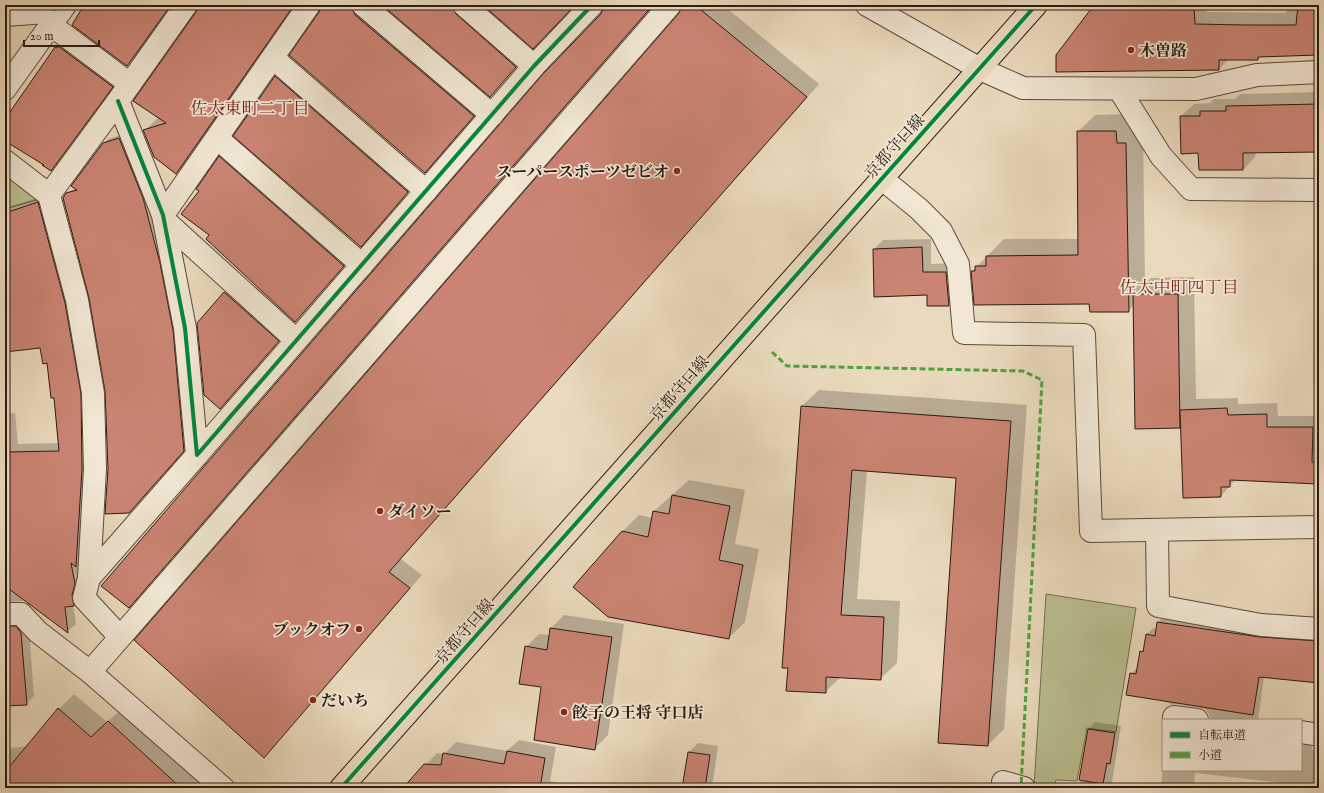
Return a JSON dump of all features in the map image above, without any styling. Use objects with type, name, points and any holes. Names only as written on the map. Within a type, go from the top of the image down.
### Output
[{"type":"main road","name":"京都守口線","points":[[341,788],[1036,5]]},
{"type":"street","points":[[49,195],[186,5]]},
{"type":"street","points":[[164,217],[309,5]]},
{"type":"street","points":[[363,5],[492,115]]},
{"type":"street","points":[[464,5],[534,66]]},
{"type":"street","points":[[89,578],[534,66],[591,5]]},
{"type":"street","points":[[90,672],[670,5]]},
{"type":"street","points":[[867,5],[980,69],[1023,88],[1196,89],[1257,75],[1319,72]]},
{"type":"street","points":[[5,15],[59,13],[130,84]]},
{"type":"street","points":[[5,89],[59,13]]},
{"type":"street","points":[[273,58],[426,190]]},
{"type":"street","points":[[1119,89],[1161,156],[1192,189],[1319,190]]},
{"type":"street","points":[[118,101],[164,217],[185,328],[197,455]]},
{"type":"street","points":[[217,138],[362,265]]},
{"type":"street","points":[[5,161],[49,195],[77,300],[93,393],[95,470],[89,578],[84,598],[120,637]]},
{"type":"street","points":[[881,178],[919,209],[941,231],[958,264],[964,333],[1084,335],[1091,531],[1319,527]]},
{"type":"street","points":[[164,217],[296,340]]},
{"type":"street","points":[[1157,530],[1158,606],[1261,625],[1319,629]]},
{"type":"street","points":[[5,614],[21,614],[38,632],[90,672],[223,788]]},
{"type":"street","points":[[1174,717],[1190,719]]},
{"type":"street","points":[[1302,732],[1319,734]]},
{"type":"street","points":[[1003,782],[1024,788]]},
{"type":"green space","points":[[5,165],[42,193],[37,200],[5,209]]},
{"type":"green space","points":[[1046,594],[1136,608],[1116,732],[1087,728],[1077,781],[1056,780],[1054,786],[1034,788]]},
{"type":"building","points":[[84,5],[171,5],[127,66],[72,25]]},
{"type":"building","points":[[198,5],[294,5],[176,174],[154,157],[143,130],[166,123],[133,101],[196,12]]},
{"type":"building","points":[[321,5],[351,5],[355,15],[474,116],[425,173],[289,55],[319,12]]},
{"type":"building","points":[[382,5],[452,5],[456,14],[516,67],[490,97]]},
{"type":"building","points":[[483,5],[575,5],[533,49]]},
{"type":"building","points":[[604,5],[653,5],[129,608],[101,586],[543,74],[601,14]]},
{"type":"building","points":[[682,5],[695,5],[807,97],[389,572],[410,588],[264,758],[134,640],[679,13]]},
{"type":"building","points":[[1094,5],[1194,5],[1195,24],[1296,25],[1298,5],[1319,5],[1319,55],[1258,57],[1258,60],[1219,60],[1219,70],[1056,72],[1056,55]]},
{"type":"building","points":[[58,46],[113,87],[51,171],[42,165],[44,165],[5,141],[5,119],[55,47],[57,48]]},
{"type":"building","points":[[275,76],[408,192],[361,247],[233,136]]},
{"type":"building","points":[[1319,104],[1319,152],[1243,153],[1243,170],[1199,170],[1198,153],[1181,154],[1180,116],[1200,116],[1200,111],[1226,111],[1226,106]]},
{"type":"building","points":[[1077,131],[1116,131],[1117,143],[1126,143],[1129,312],[1090,312],[1089,304],[974,305],[971,271],[975,271],[975,266],[986,266],[986,256],[1078,255]]},
{"type":"building","points":[[119,138],[143,198],[160,263],[173,330],[184,451],[129,513],[105,514],[108,469],[105,391],[89,298],[63,198],[66,193],[77,190],[71,186],[103,143]]},
{"type":"building","points":[[219,156],[344,266],[295,322],[206,239],[209,235],[181,214],[199,191],[196,189]]},
{"type":"building","points":[[38,202],[65,303],[81,394],[82,469],[76,567],[71,563],[75,584],[72,595],[74,606],[65,607],[68,633],[5,586],[7,559],[5,559],[5,452],[59,451],[54,398],[51,398],[47,363],[43,364],[40,348],[5,352],[5,213]]},
{"type":"building","points":[[922,247],[923,272],[946,272],[949,306],[927,306],[927,295],[874,297],[873,249]]},
{"type":"building","points":[[224,292],[279,341],[220,409],[204,395],[197,323]]},
{"type":"building","points":[[1133,294],[1178,294],[1180,428],[1135,429]]},
{"type":"building","points":[[801,406],[1011,421],[988,746],[938,743],[956,478],[852,470],[841,615],[884,617],[881,680],[826,677],[826,693],[786,691],[788,668],[782,668]]},
{"type":"building","points":[[1227,408],[1228,415],[1267,414],[1267,427],[1313,427],[1312,462],[1318,462],[1318,484],[1230,480],[1230,487],[1221,487],[1221,497],[1183,498],[1180,410]]},
{"type":"building","points":[[672,495],[730,506],[719,560],[743,565],[729,639],[608,617],[573,587],[622,531],[648,537],[653,511],[669,514]]},
{"type":"building","points":[[1157,622],[1260,637],[1319,641],[1319,683],[1259,677],[1253,715],[1126,695],[1130,673],[1136,674],[1140,651],[1143,652],[1146,634],[1155,636]]},
{"type":"building","points":[[5,626],[16,626],[21,633],[27,705],[5,706]]},
{"type":"building","points":[[550,628],[612,637],[595,750],[534,740],[541,687],[519,684],[525,646],[547,650]]},
{"type":"building","points":[[58,708],[91,737],[108,721],[181,788],[5,788],[5,772]]},
{"type":"building","points":[[1088,729],[1115,733],[1110,764],[1107,763],[1103,784],[1079,780]]},
{"type":"building","points":[[507,751],[545,758],[540,788],[403,788],[424,764],[441,765],[443,753],[504,764]]},
{"type":"building","points":[[688,752],[710,755],[705,788],[682,788]]},
{"type":"marked path","points":[[53,5],[55,11]]},
{"type":"marked path","points":[[772,352],[787,366],[1023,371],[1042,380],[1021,787]]},
{"type":"cycle path","points":[[118,101],[163,215],[185,328],[197,455],[534,66],[592,5]]},
{"type":"cycle path","points":[[341,788],[1036,5]]},
{"type":"place","name":"木曽路","points":[[1131,50]]},
{"type":"place","name":"スーパースポーツゼビオ","points":[[677,171]]},
{"type":"place","name":"ダイソー","points":[[380,511]]},
{"type":"place","name":"ブックオフ","points":[[359,629]]},
{"type":"place","name":"だいち","points":[[313,700]]},
{"type":"place","name":"餃子の王将 守口店","points":[[564,712]]},
{"type":"district","name":"佐太東町二丁目","points":[[250,108]]},
{"type":"district","name":"佐太中町四丁目","points":[[1179,287]]}]
